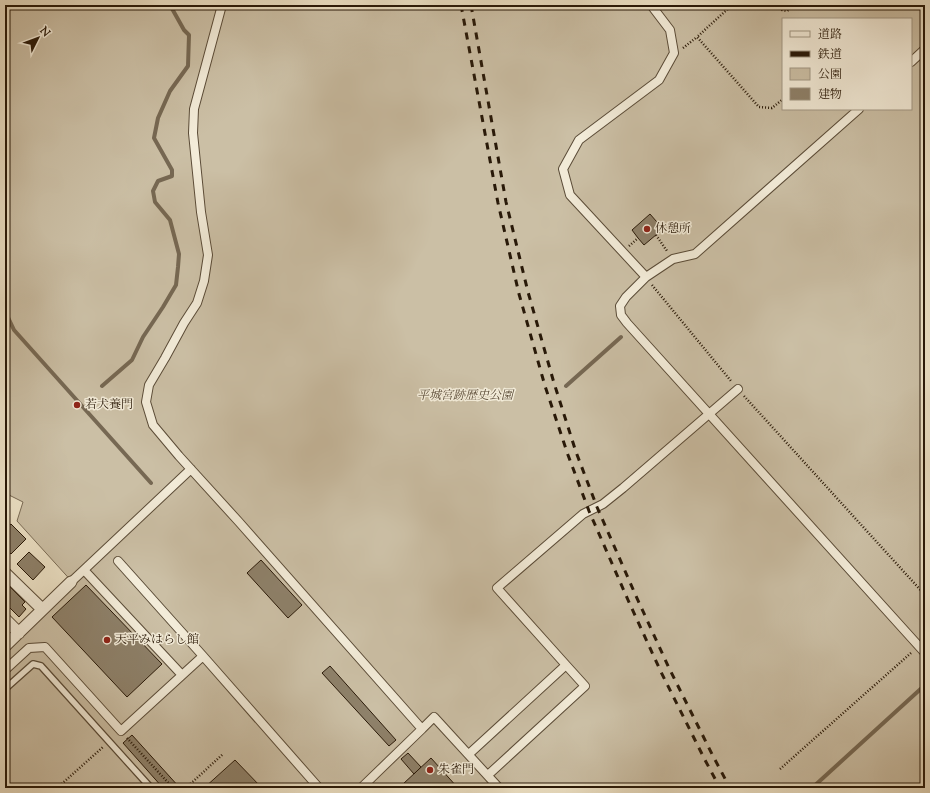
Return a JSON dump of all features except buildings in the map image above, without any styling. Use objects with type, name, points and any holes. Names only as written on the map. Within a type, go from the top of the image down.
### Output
[{"type":"street","points":[[222,5],[194,109],[193,133],[201,212],[208,255],[204,281],[197,303],[149,385],[146,402],[153,425],[422,729]]},
{"type":"street","points":[[646,277],[570,195],[563,169],[579,140],[659,80],[674,53],[670,30],[651,5]]},
{"type":"street","points":[[912,61],[925,49]]},
{"type":"street","points":[[858,110],[695,254],[673,259],[646,277],[626,297],[620,306],[621,315],[626,324],[710,414],[925,653]]},
{"type":"street","points":[[488,775],[585,686],[497,588],[583,514],[603,504],[738,389]]},
{"type":"street","points":[[5,646],[42,609],[191,469]]},
{"type":"street","points":[[118,562],[319,788]]},
{"type":"street","points":[[84,570],[182,675]]},
{"type":"street","points":[[5,573],[42,609]]},
{"type":"street","points":[[5,619],[19,633]]},
{"type":"street","points":[[5,670],[29,648],[46,647],[121,731],[203,656]]},
{"type":"street","points":[[469,754],[566,665]]},
{"type":"street","points":[[361,788],[434,718],[499,788]]},
{"type":"lane","points":[[5,689],[33,664],[41,666],[151,788]]},
{"type":"lane","points":[[5,784],[8,788]]},
{"type":"path","points":[[674,51],[681,50],[732,5]]},
{"type":"path","points":[[778,5],[782,10],[787,11],[794,5]]},
{"type":"path","points":[[697,37],[759,107],[772,108],[782,100]]},
{"type":"path","points":[[656,235],[673,259]]},
{"type":"path","points":[[646,277],[738,389],[925,595]]},
{"type":"path","points":[[780,769],[919,646]]},
{"type":"path","points":[[121,731],[173,788]]},
{"type":"path","points":[[57,788],[104,747]]},
{"type":"path","points":[[186,788],[223,754]]},
{"type":"green space","name":"平城宮跡歴史公園","points":[[5,5],[925,5],[925,788],[5,788],[5,651],[75,585],[17,521],[23,502],[5,493]]},
{"type":"waterway","points":[[102,386],[132,360],[143,337],[176,285],[179,254],[170,220],[155,202],[153,191],[158,181],[172,176],[172,170],[154,138],[158,118],[170,91],[188,66],[189,35],[184,30],[170,5]]},
{"type":"waterway","points":[[5,311],[14,330],[151,483]]},
{"type":"waterway","points":[[566,386],[621,337]]},
{"type":"waterway","points":[[812,788],[925,685]]},
{"type":"railway","points":[[461,5],[498,203],[519,294],[545,386],[568,455],[589,511],[661,672],[720,788]]},
{"type":"railway","points":[[471,5],[506,202],[528,292],[554,383],[576,452],[597,507],[636,596],[669,668],[730,788]]},
{"type":"place","name":"休憩所","points":[[647,229]]},
{"type":"place","name":"若犬養門","points":[[77,405]]},
{"type":"place","name":"天平みはらし館","points":[[107,640]]},
{"type":"place","name":"朱雀門","points":[[430,770]]}]
